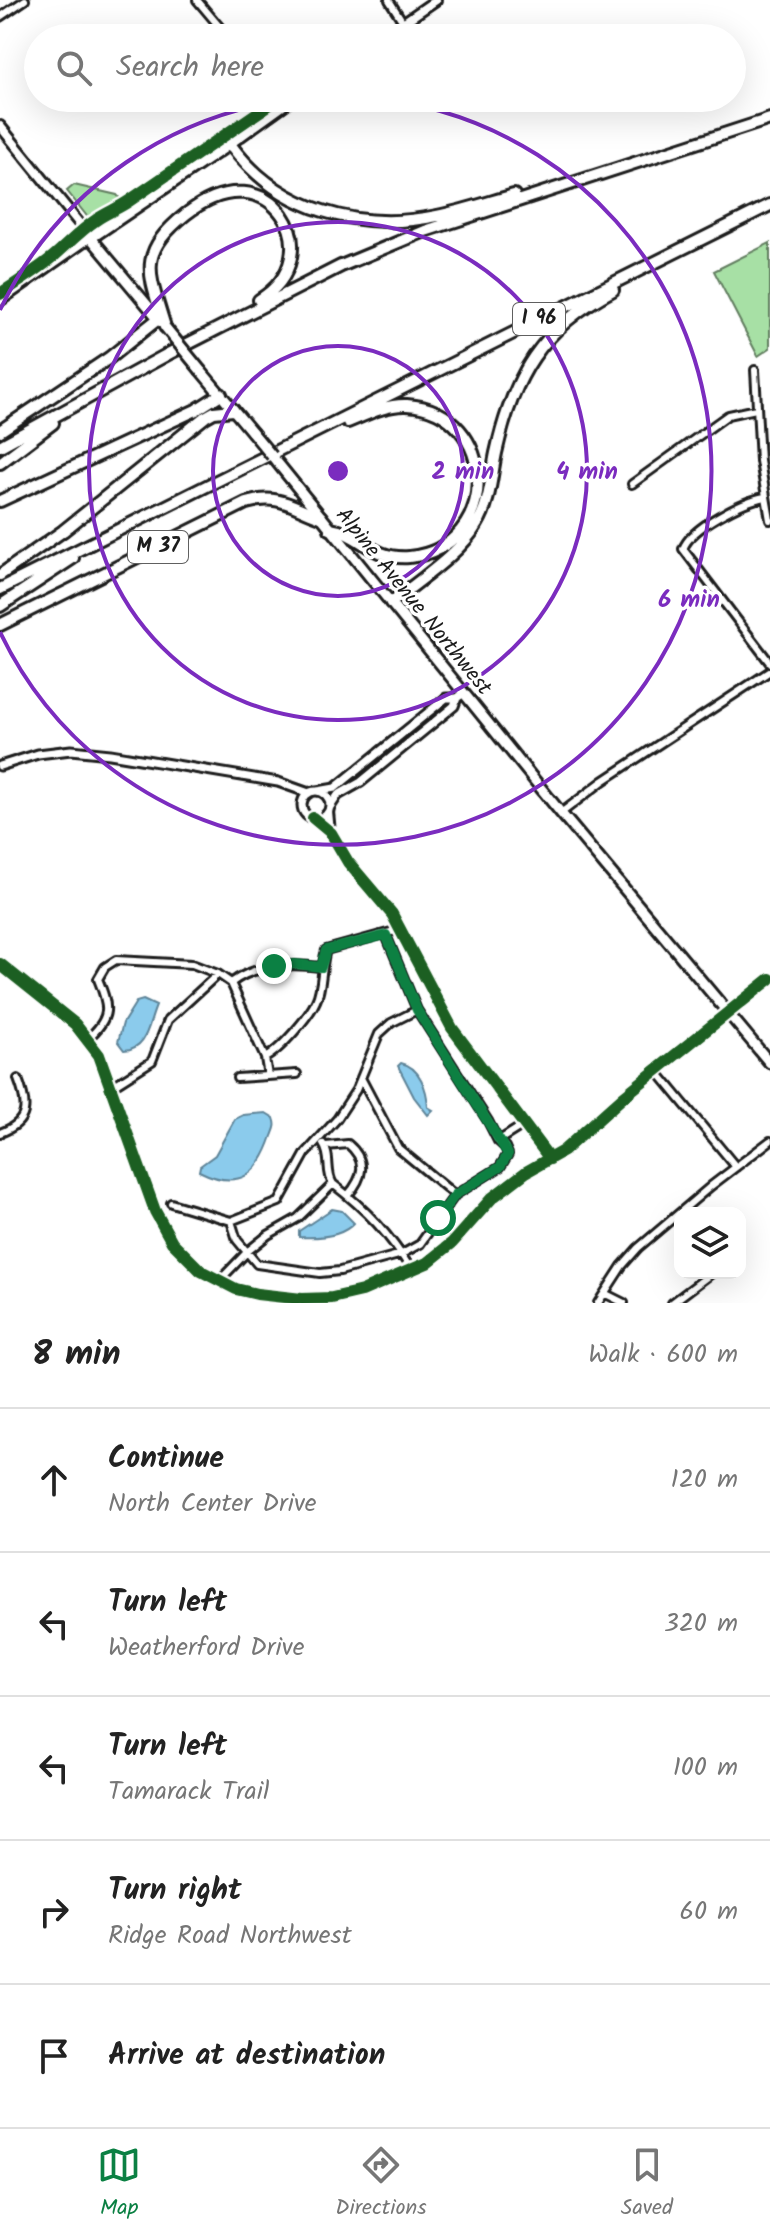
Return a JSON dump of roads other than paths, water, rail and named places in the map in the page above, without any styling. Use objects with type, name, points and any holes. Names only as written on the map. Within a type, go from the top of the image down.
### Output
[{"type":"highway","points":[[0,446],[309,281],[385,247],[770,119]]},
{"type":"highway","points":[[91,238],[230,144],[255,173],[290,198],[329,215],[366,220],[436,217],[559,182],[590,177]]},
{"type":"highway","name":"M 37","points":[[161,323],[149,274],[155,246],[171,226],[194,208],[225,192],[239,191],[254,194],[274,206],[288,226],[292,249],[286,273],[278,285],[232,321]]},
{"type":"highway","name":"I 96","points":[[0,606],[115,532],[770,205]]},
{"type":"highway","name":"Alpine Avenue Northwest","points":[[91,238],[435,657],[461,695],[770,1063]]},
{"type":"highway","points":[[391,603],[458,547],[477,524],[487,501],[509,403],[523,373],[544,343],[564,322],[590,303],[693,242]]},
{"type":"highway","points":[[0,431],[161,323]]},
{"type":"highway","points":[[0,501],[209,403],[221,394]]},
{"type":"highway","points":[[0,463],[87,399]]},
{"type":"highway","points":[[209,403],[219,402],[233,410]]},
{"type":"highway","points":[[309,435],[327,431],[378,409],[406,405],[420,407],[447,419],[458,428],[472,449],[477,464],[479,491],[469,519],[448,542],[435,550],[410,557],[386,556],[366,548],[345,531],[330,529]]},
{"type":"highway","points":[[0,575],[63,531],[205,417],[214,412],[233,410]]},
{"type":"highway","name":"M 37","points":[[0,625],[246,503],[279,499],[321,517]]},
{"type":"highway","points":[[0,589],[115,532]]},
{"type":"main road","points":[[400,24],[436,0]]},
{"type":"main road","points":[[230,144],[269,112]]},
{"type":"main road","name":"Alpine Avenue Northwest","points":[[0,126],[91,238]]},
{"type":"street","points":[[0,17],[25,0]]},
{"type":"street","points":[[197,0],[217,24]]},
{"type":"street","points":[[389,0],[403,22]]},
{"type":"street","points":[[0,302],[91,238]]},
{"type":"street","points":[[755,370],[756,409],[770,520]]},
{"type":"street","points":[[632,484],[728,415],[756,409]]},
{"type":"street","points":[[765,497],[732,508],[694,535],[683,549],[770,663]]},
{"type":"street","points":[[561,813],[603,781],[770,671]]},
{"type":"street","points":[[302,804],[314,792],[335,788],[446,698],[461,695]]},
{"type":"street","points":[[313,818],[322,817],[338,795],[361,782],[454,706],[461,695]]},
{"type":"street","points":[[0,766],[38,754],[71,750],[110,754],[289,786],[329,798],[331,833]]},
{"type":"street","points":[[289,786],[305,813],[331,833],[348,862],[402,929],[448,1021],[550,1159]]},
{"type":"street","points":[[265,1058],[276,1052],[316,1002],[326,950],[402,929]]},
{"type":"street","points":[[231,1221],[237,1240],[257,1264],[320,1273],[340,1271],[402,1254],[420,1244],[455,1195],[500,1167],[508,1154],[417,1010],[386,935]]},
{"type":"street","points":[[87,1039],[102,1025],[106,1016],[107,1003],[98,979],[105,967],[116,960],[192,964],[231,983],[265,1058],[268,1076]]},
{"type":"street","points":[[0,964],[59,1010],[99,1055],[132,1153],[162,1227],[187,1258],[201,1271],[236,1289],[279,1298],[332,1298],[362,1291],[412,1271],[452,1243],[492,1198],[563,1151],[656,1070],[770,979]]},
{"type":"street","points":[[231,983],[243,974],[274,966],[295,964],[321,967]]},
{"type":"street","points":[[111,1087],[152,1061],[168,1020],[218,974]]},
{"type":"street","points":[[171,1203],[231,1221],[279,1202],[306,1153],[345,1108],[379,1034],[391,1023],[417,1010]]},
{"type":"street","points":[[656,1070],[736,1167]]},
{"type":"street","points":[[237,1078],[297,1074]]},
{"type":"street","points":[[361,1078],[398,1148],[455,1195]]},
{"type":"street","points":[[0,1133],[24,1115],[25,1102],[18,1079]]},
{"type":"street","points":[[498,1141],[525,1124]]},
{"type":"street","points":[[319,1140],[326,1146],[327,1176],[392,1238],[412,1271]]},
{"type":"street","points":[[598,1303],[631,1255],[770,1141]]},
{"type":"street","points":[[326,1146],[348,1144],[361,1159],[362,1175],[348,1195]]},
{"type":"street","points":[[219,1281],[248,1251],[298,1218],[333,1184]]},
{"type":"street","points":[[672,1303],[704,1279]]},
{"type":"street","points":[[606,1294],[624,1303]]},
{"type":"water","points":[[143,1000],[156,1006],[148,1028],[138,1045],[124,1050],[118,1042],[123,1023],[136,1002]]},
{"type":"water","points":[[401,1063],[418,1074],[428,1107],[433,1110],[428,1115],[414,1097],[398,1066]]},
{"type":"water","points":[[266,1113],[274,1118],[275,1127],[261,1161],[246,1176],[225,1179],[199,1171],[200,1166],[215,1155],[235,1119],[243,1115]]},
{"type":"water","points":[[332,1209],[342,1211],[354,1223],[336,1234],[299,1237],[299,1231]]}]
